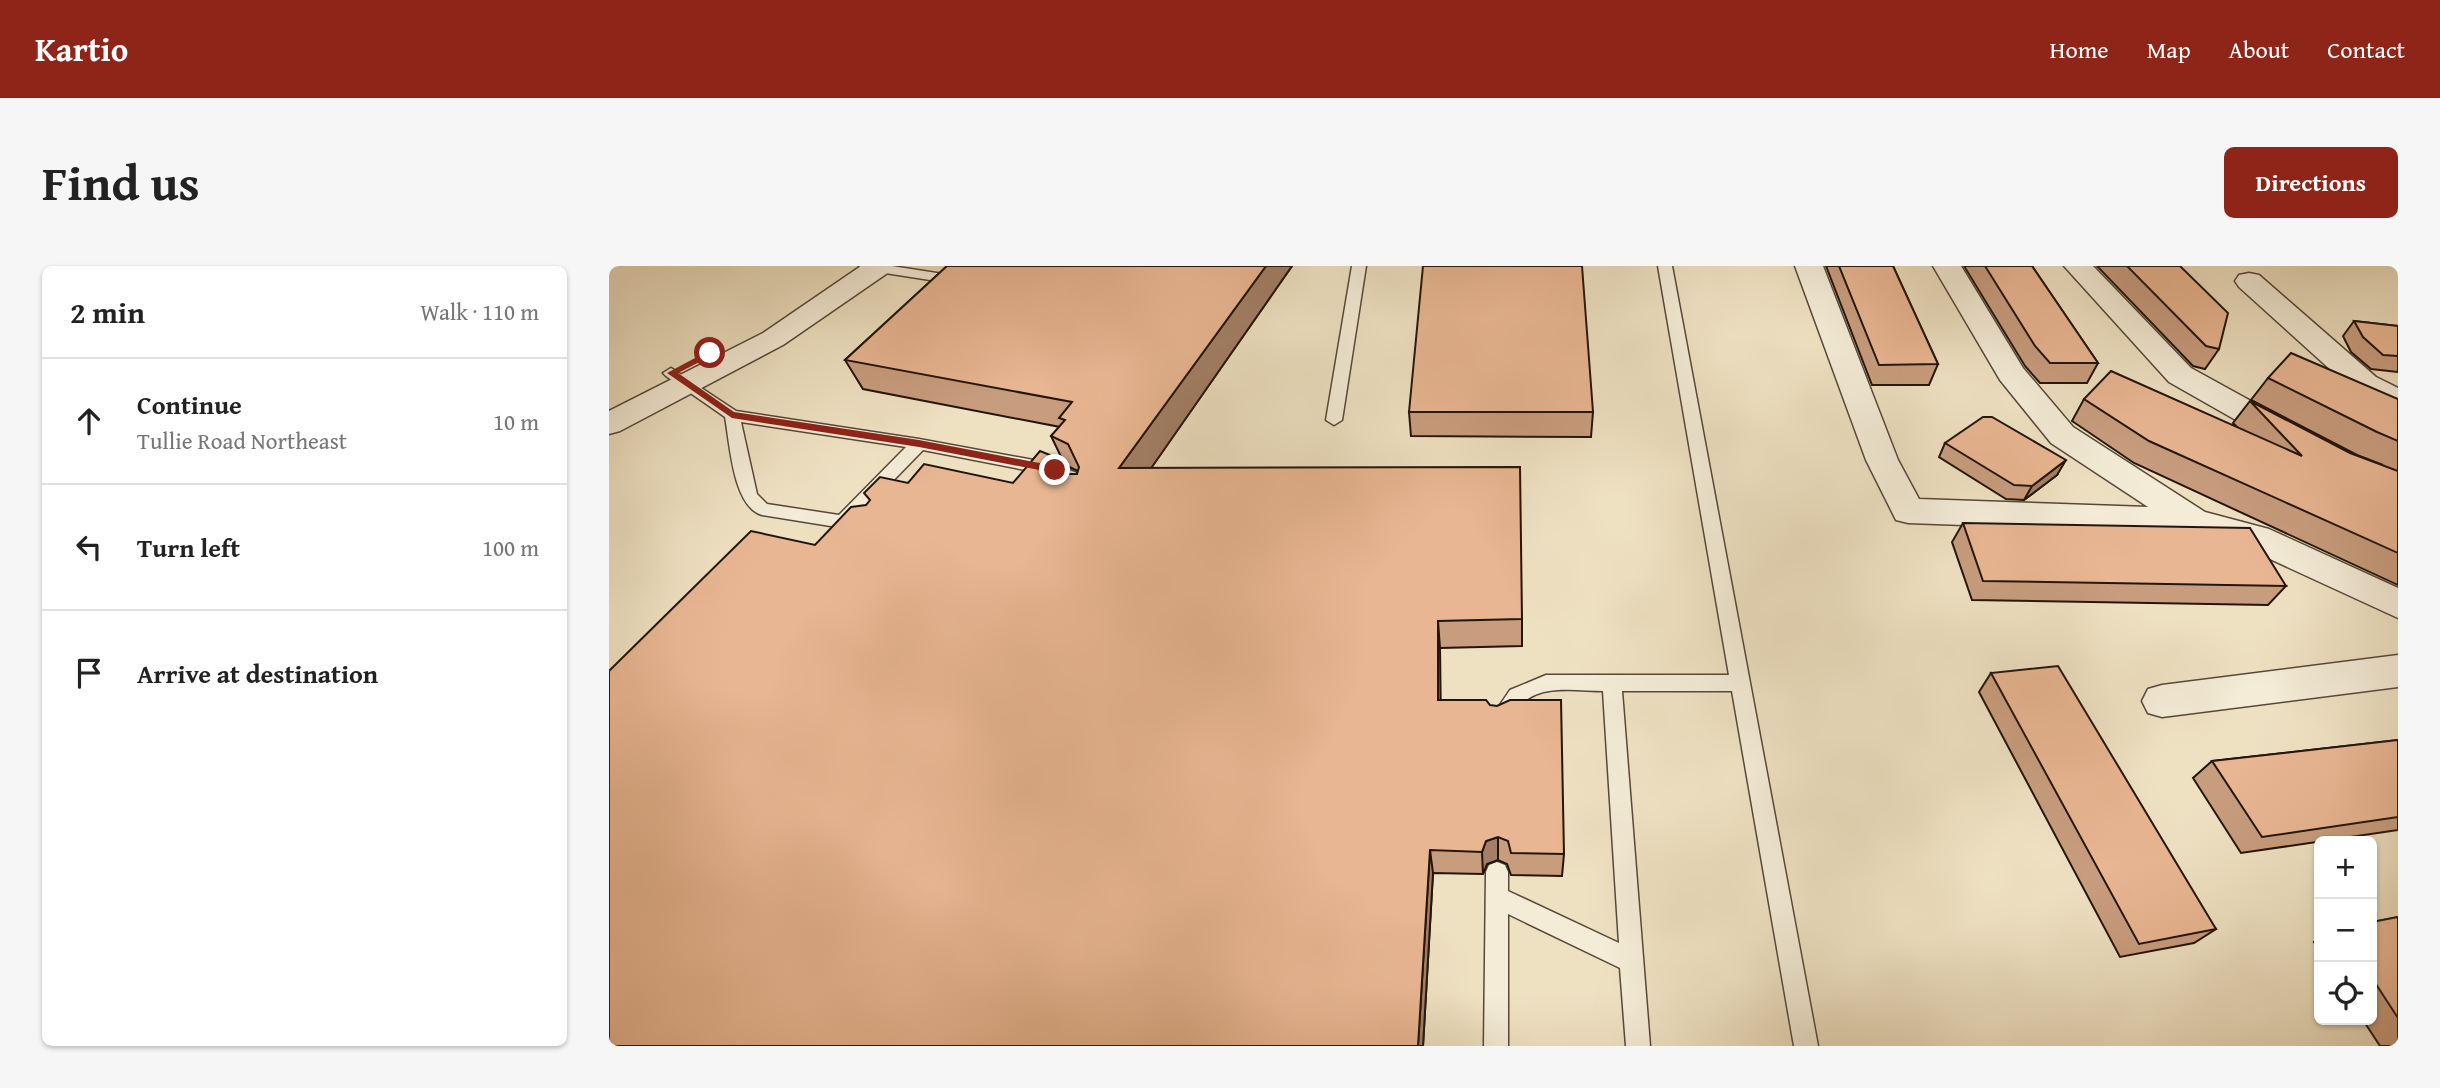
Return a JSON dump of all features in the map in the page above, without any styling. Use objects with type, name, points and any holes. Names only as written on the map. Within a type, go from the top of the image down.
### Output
[{"type":"street","points":[[609,424],[680,379],[710,353],[845,266]]},
{"type":"street","points":[[1809,266],[1882,460],[1908,511],[2195,521],[2257,538],[2398,604]]},
{"type":"street","points":[[1947,266],[2011,373],[2062,435],[2195,521]]},
{"type":"street","points":[[2078,266],[2181,375],[2246,414],[2320,452]]},
{"type":"street","points":[[609,403],[680,379],[773,339],[874,267]]},
{"type":"street","points":[[2249,281],[2319,347],[2365,384],[2398,401]]},
{"type":"street","points":[[2162,701],[2398,671]]},
{"type":"lane","points":[[1334,420],[1359,266]]},
{"type":"lane","points":[[1665,266],[1806,1046]]},
{"type":"lane","points":[[874,267],[969,282]]},
{"type":"lane","points":[[680,379],[732,415],[919,444],[1055,470],[1073,478],[1082,497]]},
{"type":"lane","points":[[732,415],[749,496],[762,509],[867,526]]},
{"type":"lane","points":[[843,522],[919,444]]},
{"type":"lane","points":[[1498,722],[1517,696],[1546,683],[1742,683]]},
{"type":"lane","points":[[1612,683],[1638,1046]]},
{"type":"lane","points":[[1496,1046],[1497,872]]},
{"type":"lane","points":[[1497,897],[1632,961]]},
{"type":"building","points":[[947,266],[1266,266],[1119,468],[1520,467],[1522,619],[1438,621],[1438,700],[1486,700],[1490,705],[1497,706],[1510,700],[1561,700],[1564,854],[1511,853],[1508,841],[1498,837],[1486,841],[1482,852],[1430,850],[1418,1046],[609,1046],[609,671],[751,531],[815,545],[851,507],[866,505],[870,500],[864,493],[880,477],[908,483],[924,464],[1013,483],[1040,451],[1050,455],[1060,474],[1077,474],[1079,467],[1068,444],[1051,436],[1065,420],[1059,418],[1072,402],[845,360]]},
{"type":"building","points":[[1423,266],[1582,266],[1593,412],[1409,412]]},
{"type":"building","points":[[1839,266],[1893,266],[1938,364],[1879,365]]},
{"type":"building","points":[[1985,266],[2032,266],[2098,363],[2050,363],[2035,346]]},
{"type":"building","points":[[2127,266],[2180,266],[2228,313],[2219,349],[2206,346]]},
{"type":"building","points":[[2354,321],[2398,326],[2398,356],[2383,355],[2363,337]]},
{"type":"building","points":[[2291,353],[2398,399],[2398,441],[2268,378]]},
{"type":"building","points":[[2111,371],[2302,456],[2250,401],[2350,453],[2398,471],[2398,553],[2149,441],[2084,399]]},
{"type":"building","points":[[1983,417],[1992,417],[2066,460],[2032,486],[2014,485],[1945,443]]},
{"type":"building","points":[[1963,523],[2250,528],[2286,586],[1983,581]]},
{"type":"building","points":[[2058,666],[2216,929],[2139,944],[1991,673]]},
{"type":"building","points":[[2398,740],[2398,817],[2262,837],[2212,761]]},
{"type":"building","points":[[2398,917],[2398,1018],[2377,986],[2377,921]]},
{"type":"route","points":[[710,353],[671,373],[732,415],[919,444],[1055,470]]}]
